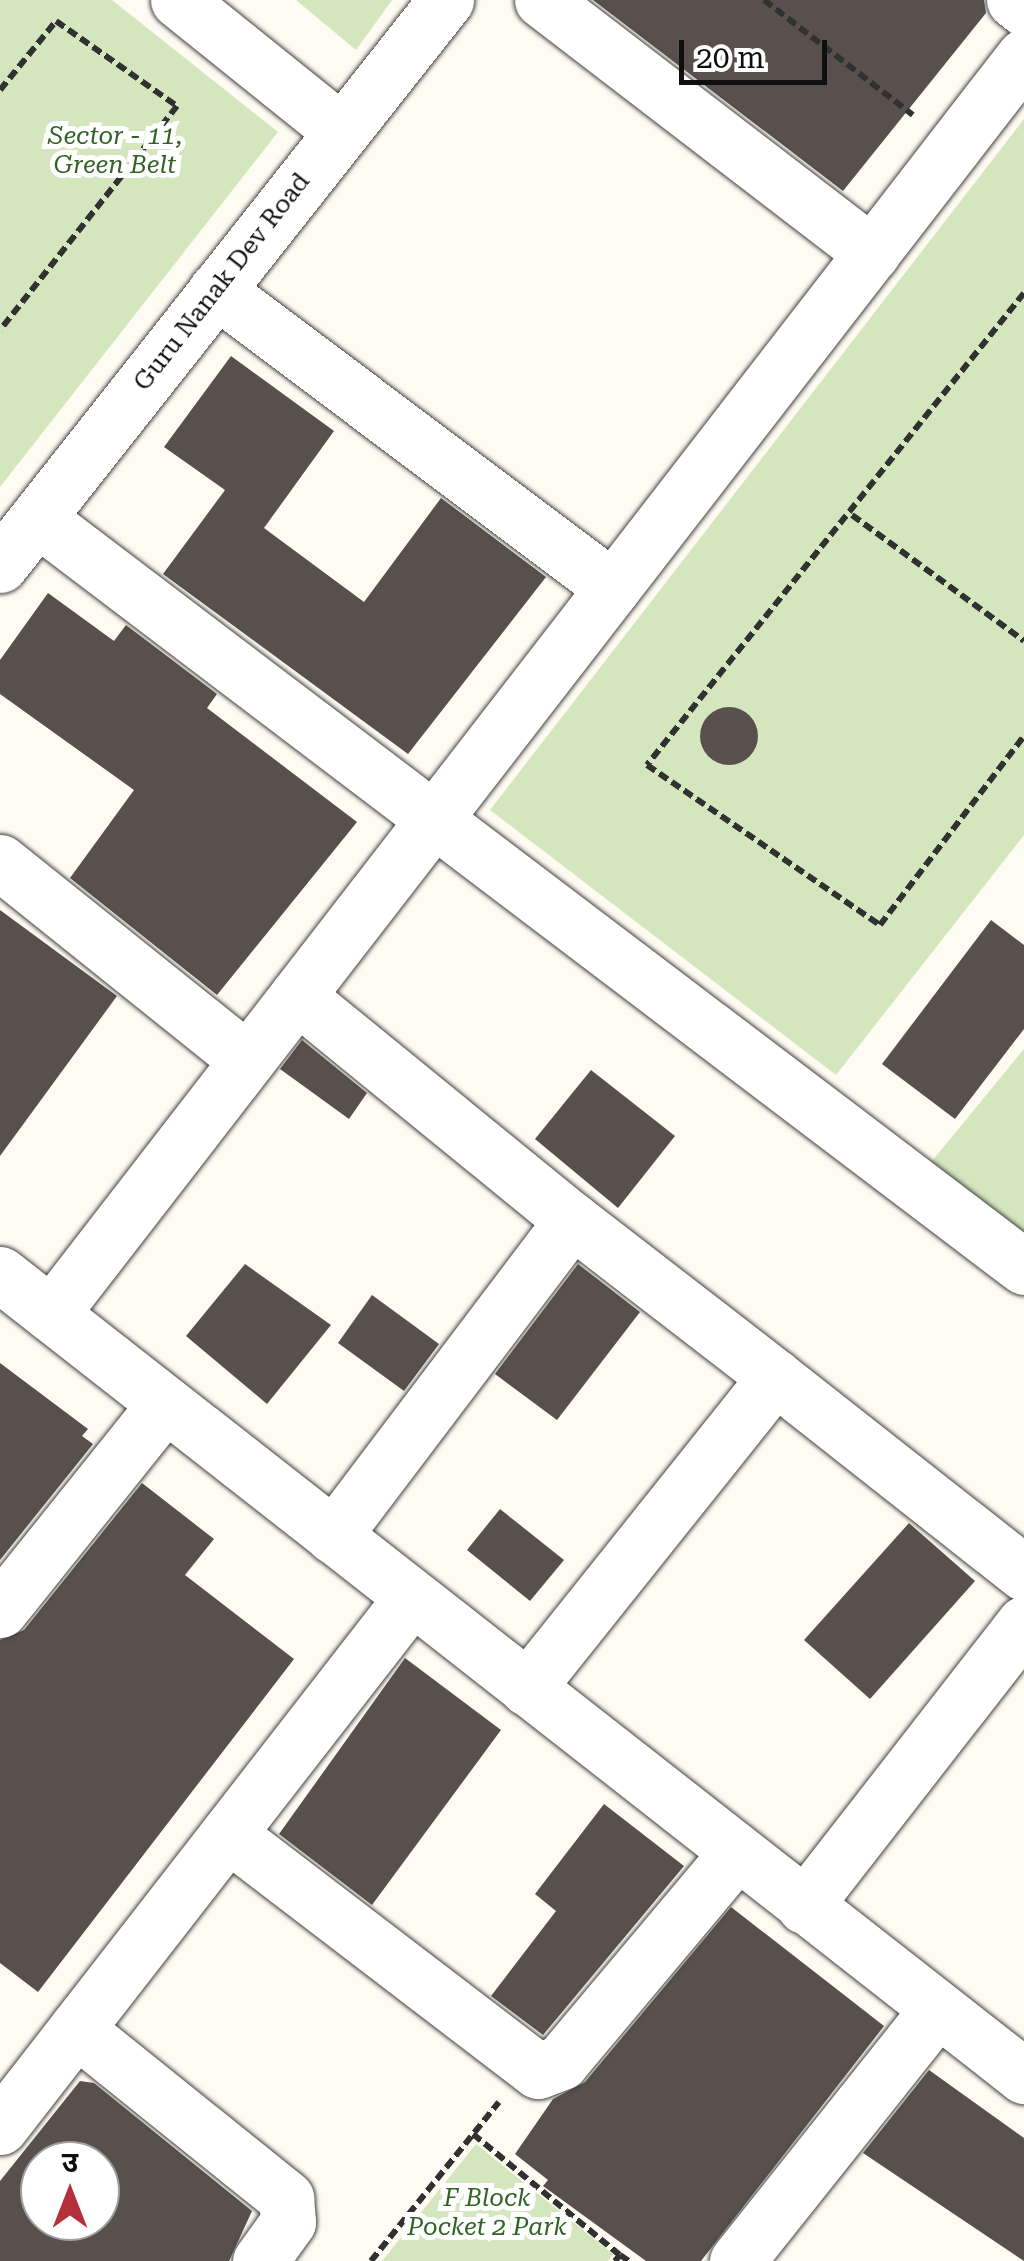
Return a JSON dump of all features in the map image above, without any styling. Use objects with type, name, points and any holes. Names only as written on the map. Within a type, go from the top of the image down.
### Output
[{"type":"street","points":[[178,0],[342,131]]},
{"type":"street","name":"Guru Nanak Dev Road","points":[[0,566],[446,0]]},
{"type":"street","points":[[542,0],[872,252]]},
{"type":"street","points":[[1014,0],[1024,8]]},
{"type":"street","points":[[51,1314],[245,1058],[1024,56]]},
{"type":"street","points":[[216,290],[612,588]]},
{"type":"street","points":[[38,518],[1024,1267]]},
{"type":"street","points":[[0,862],[245,1058]]},
{"type":"street","points":[[297,996],[572,1220],[1024,1573]]},
{"type":"street","points":[[333,1536],[572,1220]]},
{"type":"street","points":[[0,1274],[1024,2076]]},
{"type":"street","points":[[528,1688],[775,1378]]},
{"type":"street","points":[[0,1610],[166,1404]]},
{"type":"street","points":[[7,2104],[76,2029],[412,1598]]},
{"type":"street","points":[[804,1906],[1022,1629]]},
{"type":"street","points":[[228,1834],[538,2071],[561,2062],[737,1852]]},
{"type":"street","points":[[737,2261],[937,2010]]},
{"type":"street","points":[[76,2029],[286,2198],[288,2222],[260,2261]]},
{"type":"path","points":[[764,0],[954,146]]},
{"type":"path","points":[[0,90],[56,21],[177,106],[0,330]]},
{"type":"path","points":[[1024,293],[852,515],[647,765],[880,926],[1024,736]]},
{"type":"path","points":[[852,515],[1024,641]]},
{"type":"path","points":[[371,2261],[473,2134],[618,2258],[629,2261]]},
{"type":"green space","name":"Sector - 11, Green Belt","points":[[0,0],[112,0],[278,132],[0,487]]},
{"type":"green space","points":[[296,0],[392,0],[356,50]]},
{"type":"green space","points":[[1024,119],[1024,835],[836,1075],[490,810]]},
{"type":"green space","points":[[1024,1049],[1024,1240],[928,1166]]},
{"type":"green space","name":"F Block Pocket 2 Park","points":[[476,2144],[613,2254],[608,2261],[382,2261]]},
{"type":"building","points":[[593,0],[984,0],[986,13],[843,191]]},
{"type":"building","points":[[231,356],[334,431],[264,528],[364,602],[441,498],[546,577],[408,754],[163,574],[225,490],[164,447]]},
{"type":"building","points":[[48,593],[114,641],[126,625],[217,694],[207,708],[357,822],[217,995],[70,878],[134,790],[0,694],[0,660]]},
{"type":"building","points":[[729,707],[749,716],[758,736],[749,756],[729,765],[709,756],[700,736],[709,716]]},
{"type":"building","points":[[0,910],[117,996],[0,1156]]},
{"type":"building","points":[[991,920],[1024,945],[1024,1029],[955,1119],[882,1064]]},
{"type":"building","points":[[302,1040],[367,1093],[349,1119],[280,1069]]},
{"type":"building","points":[[591,1070],[675,1136],[618,1208],[535,1139]]},
{"type":"building","points":[[245,1264],[331,1325],[267,1404],[186,1336]]},
{"type":"building","points":[[578,1264],[640,1312],[557,1420],[495,1374]]},
{"type":"building","points":[[372,1295],[439,1344],[404,1391],[338,1343]]},
{"type":"building","points":[[0,1363],[88,1429],[82,1436],[93,1444],[0,1560]]},
{"type":"building","points":[[142,1483],[214,1539],[185,1575],[294,1659],[38,1992],[0,1963],[0,1640],[24,1630]]},
{"type":"building","points":[[500,1509],[564,1560],[530,1601],[467,1550]]},
{"type":"building","points":[[909,1523],[975,1581],[870,1699],[804,1640]]},
{"type":"building","points":[[405,1658],[501,1730],[372,1905],[279,1834]]},
{"type":"building","points":[[604,1804],[684,1866],[543,2035],[491,1996],[556,1911],[535,1894]]},
{"type":"building","points":[[731,1907],[884,2026],[701,2261],[646,2261],[543,2186],[548,2180],[515,2154],[553,2099],[585,2082]]},
{"type":"building","points":[[929,2070],[1024,2138],[1024,2261],[863,2153]]},
{"type":"building","points":[[80,2081],[94,2083],[252,2211],[229,2261],[0,2261],[0,2181],[20,2156],[20,2241],[120,2241],[120,2141],[32,2141]]}]
